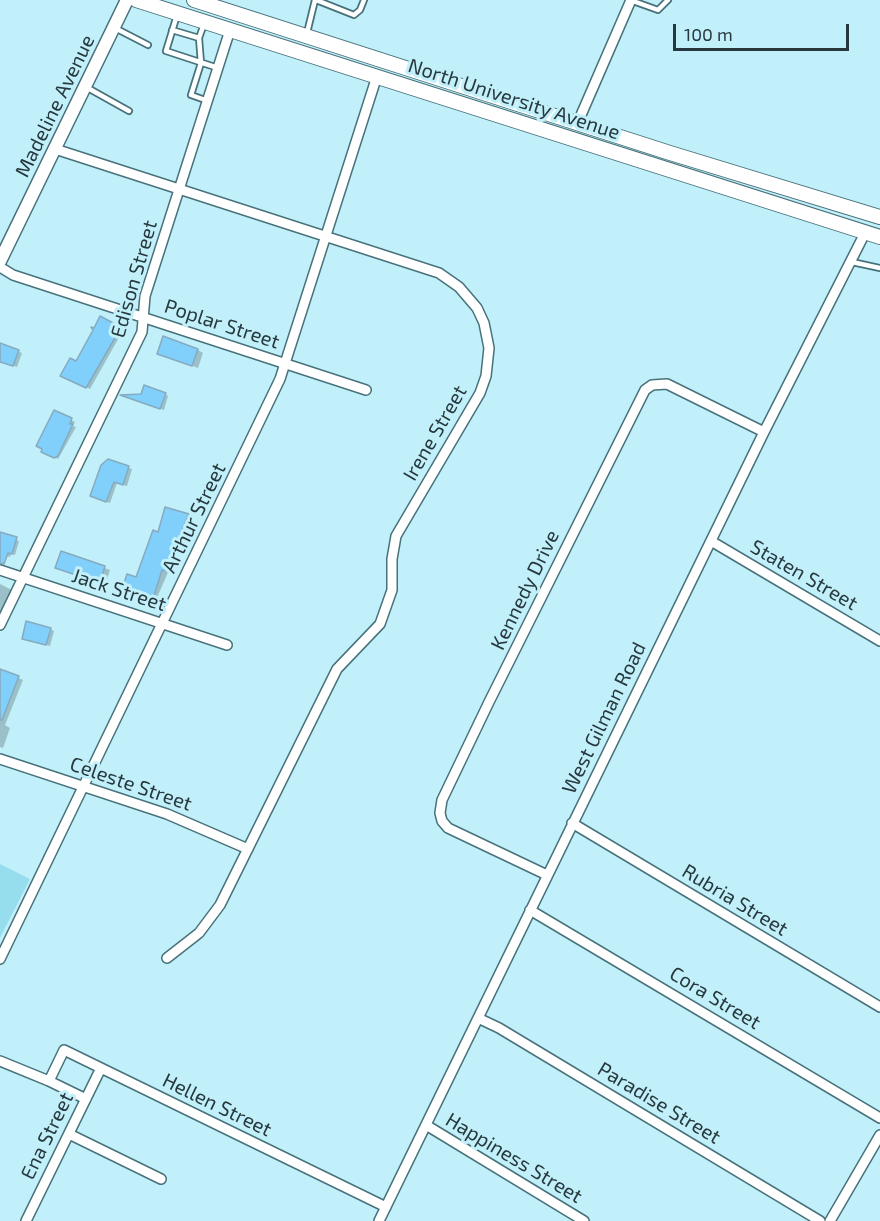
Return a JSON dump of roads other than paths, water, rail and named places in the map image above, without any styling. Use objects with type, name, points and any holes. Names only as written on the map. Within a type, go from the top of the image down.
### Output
[{"type":"main road","name":"North University Avenue","points":[[135,0],[880,237]]},
{"type":"main road","name":"North University Avenue","points":[[194,0],[670,153],[880,217]]},
{"type":"street","name":"Madeline Avenue","points":[[0,261],[127,0]]},
{"type":"street","points":[[578,122],[631,0]]},
{"type":"street","name":"Edison Street","points":[[0,625],[142,332],[145,296],[230,30]]},
{"type":"street","name":"Arthur Street","points":[[0,959],[274,393],[286,363],[377,76]]},
{"type":"street","name":"Irene Street","points":[[55,149],[420,266],[447,277],[472,300],[484,323],[489,348],[488,366],[480,393],[396,536],[392,559],[392,590],[380,624],[337,669],[210,921],[167,958]]},
{"type":"street","name":"West Gilman Road","points":[[379,1221],[764,432],[866,233]]},
{"type":"street","name":"Poplar Street","points":[[0,267],[13,275],[366,390]]},
{"type":"street","name":"Kennedy Drive","points":[[547,875],[448,828],[442,821],[440,804],[640,397],[652,386],[667,384],[764,432]]},
{"type":"street","name":"Staten Street","points":[[711,541],[880,641]]},
{"type":"street","name":"Jack Street","points":[[0,570],[227,645]]},
{"type":"street","name":"Celeste Street","points":[[0,759],[167,814],[248,849]]},
{"type":"street","name":"Rubria Street","points":[[572,823],[880,1007]]},
{"type":"street","name":"Cora Street","points":[[530,910],[880,1118]]},
{"type":"street","name":"Paradise Street","points":[[478,1018],[499,1028],[820,1221]]},
{"type":"street","name":"Hellen Street","points":[[49,1081],[64,1050],[386,1207]]},
{"type":"street","points":[[0,1061],[86,1099]]},
{"type":"street","name":"Ena Street","points":[[26,1221],[101,1068]]},
{"type":"street","name":"Happiness Street","points":[[426,1125],[584,1221]]},
{"type":"street","points":[[69,1134],[161,1179]]},
{"type":"street","points":[[830,1221],[880,1135]]},
{"type":"lane","points":[[306,35],[315,0],[354,15],[360,10],[364,0]]},
{"type":"lane","points":[[631,0],[658,10],[668,0]]},
{"type":"lane","points":[[177,14],[166,51],[218,68]]},
{"type":"lane","points":[[204,22],[199,38],[201,63],[191,95],[208,101]]},
{"type":"lane","points":[[115,28],[148,45]]},
{"type":"lane","points":[[172,30],[199,38]]},
{"type":"lane","points":[[86,87],[129,111]]},
{"type":"lane","points":[[852,262],[880,268]]}]
